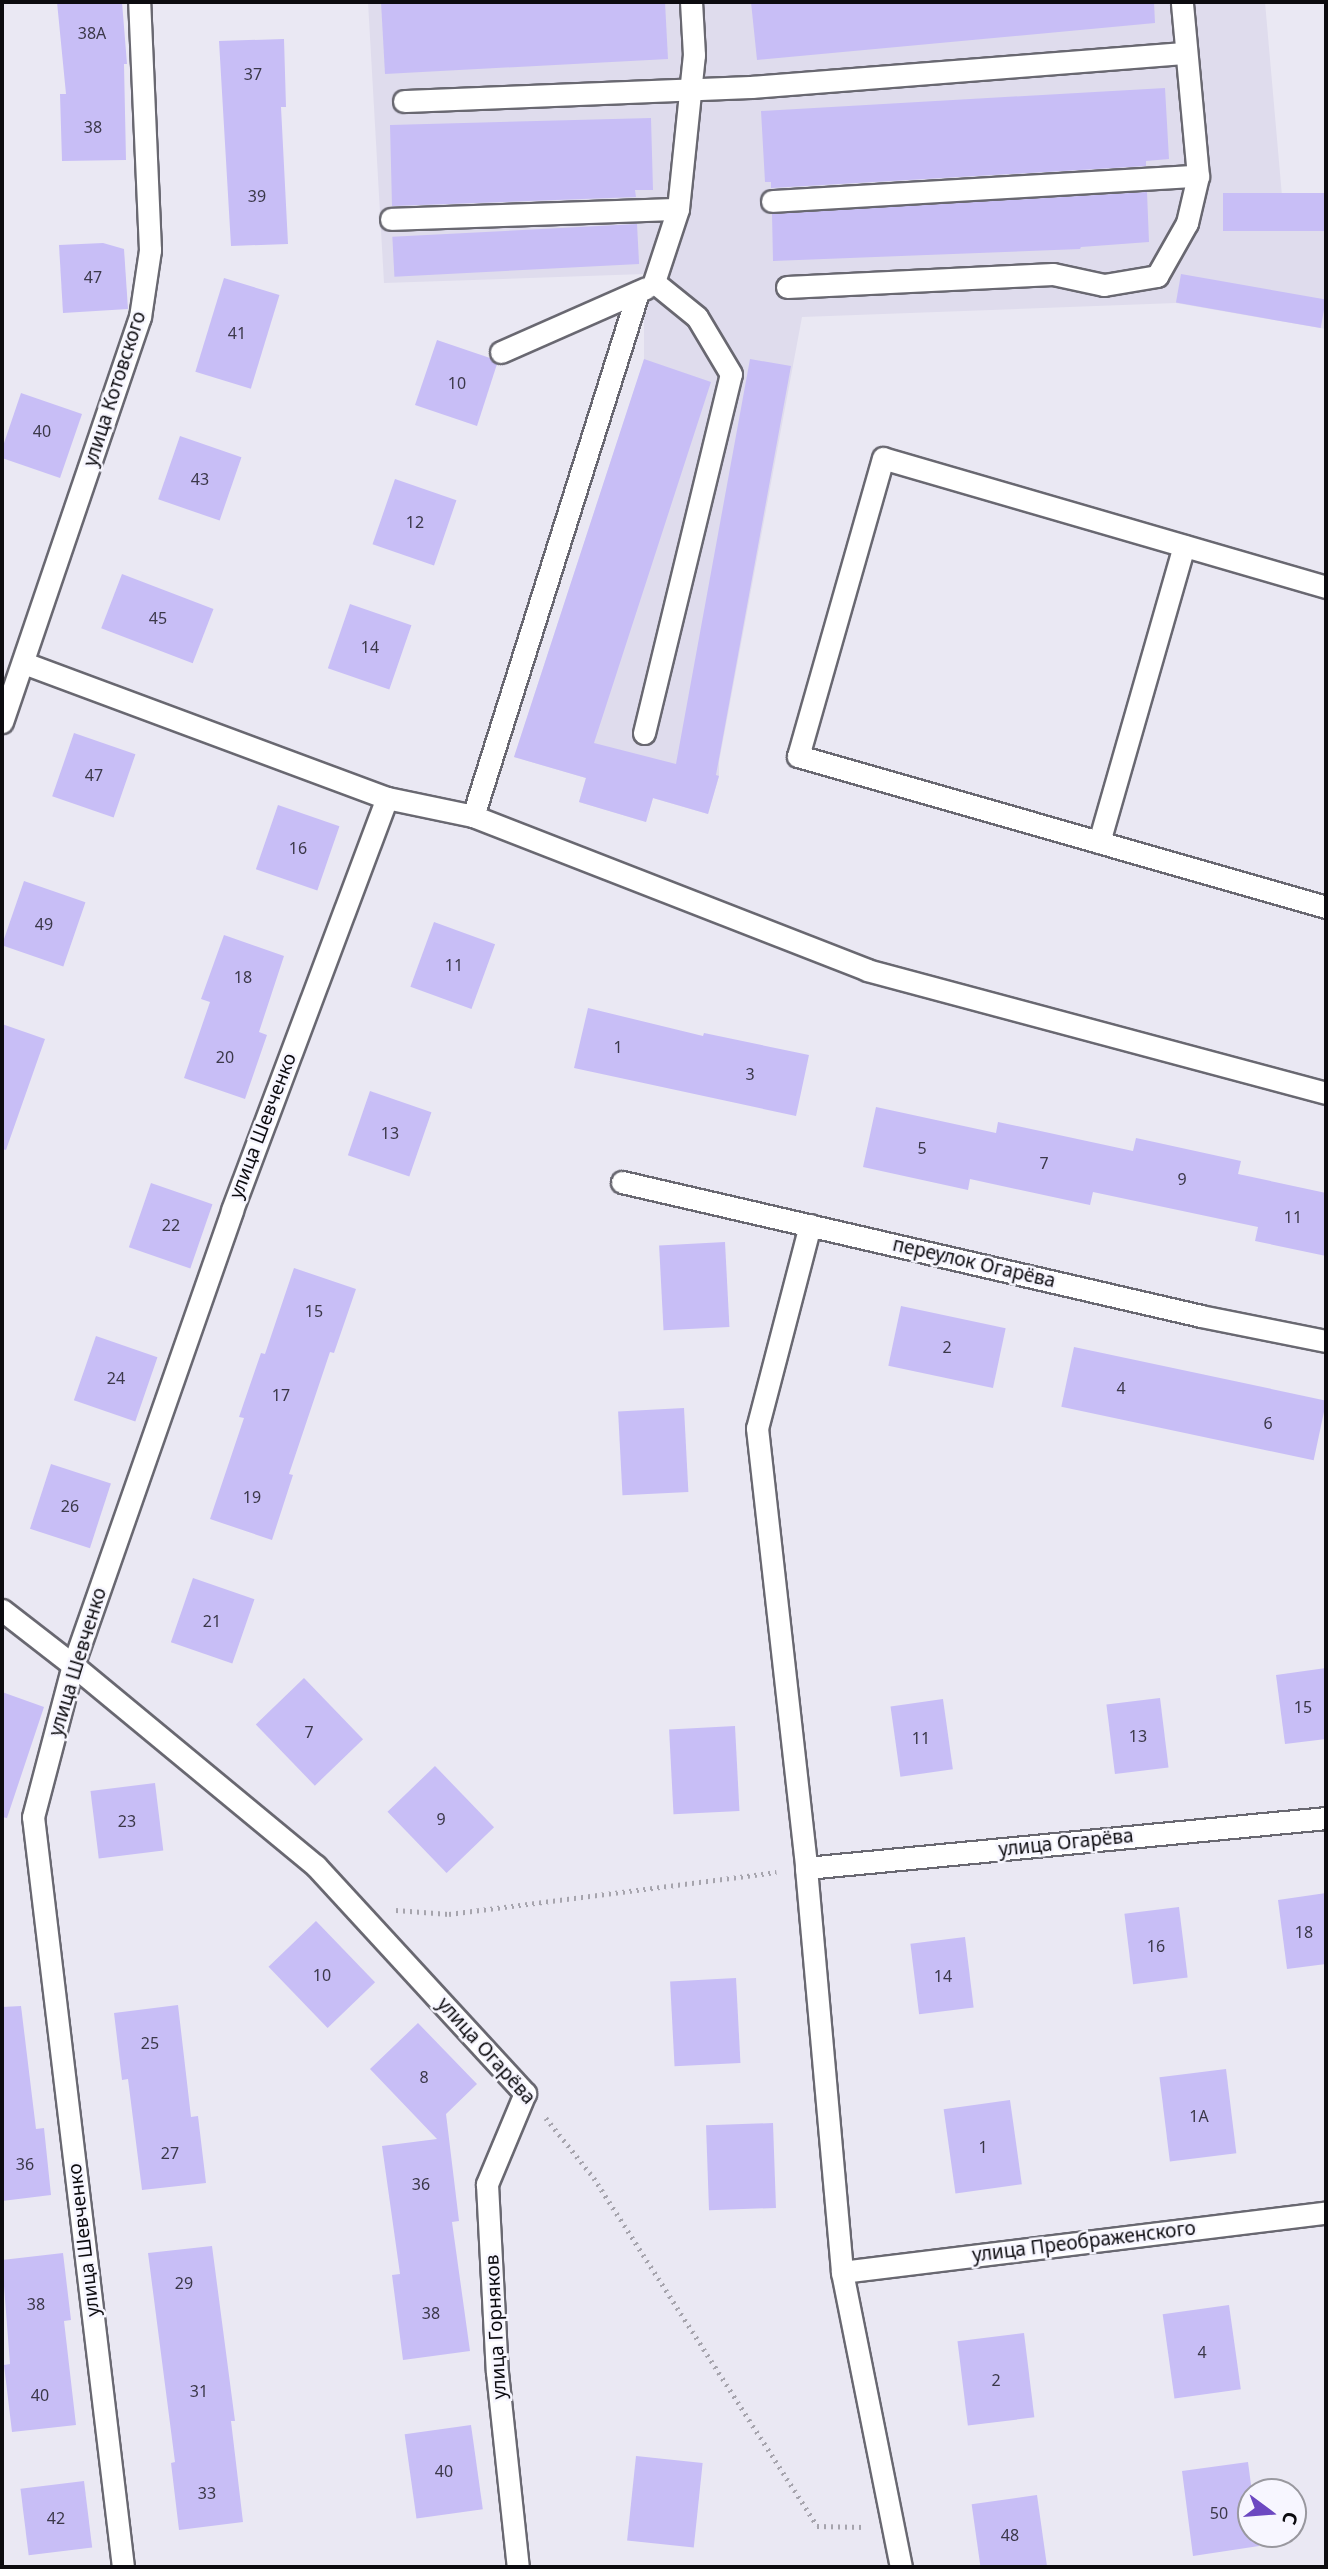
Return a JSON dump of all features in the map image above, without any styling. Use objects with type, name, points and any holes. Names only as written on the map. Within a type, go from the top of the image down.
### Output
[{"type":"lane","name":"улица Котовского","points":[[2,722],[140,317],[150,250],[139,2]]},
{"type":"lane","points":[[473,816],[646,287],[678,209],[694,55],[691,2]]},
{"type":"lane","points":[[786,288],[1053,274],[1104,285],[1157,276],[1187,223],[1198,176],[1182,2]]},
{"type":"lane","points":[[404,101],[691,90],[1186,53]]},
{"type":"lane","points":[[772,201],[1198,176]]},
{"type":"lane","points":[[391,219],[678,209]]},
{"type":"lane","points":[[501,352],[646,287]]},
{"type":"lane","points":[[645,733],[731,374],[697,317],[646,287]]},
{"type":"lane","points":[[1326,587],[883,458],[798,756],[1326,907]]},
{"type":"lane","points":[[1099,842],[1184,545]]},
{"type":"lane","points":[[24,663],[387,798],[473,816],[867,970],[1326,1093]]},
{"type":"lane","name":"улица Шевченко","points":[[123,2567],[33,1817],[74,1665],[232,1210],[387,798]]},
{"type":"lane","name":"переулок Огарёва","points":[[622,1182],[1201,1316],[1326,1341]]},
{"type":"lane","points":[[810,1226],[757,1428],[806,1868],[842,2272],[901,2567]]},
{"type":"lane","name":"улица Огарёва","points":[[2,1610],[74,1665],[316,1866],[525,2093]]},
{"type":"lane","name":"улица Огарёва","points":[[806,1868],[1326,1818]]},
{"type":"lane","name":"улица Горняков","points":[[518,2567],[497,2372],[488,2184],[525,2093]]},
{"type":"lane","name":"улица Преображенского","points":[[842,2272],[1326,2213]]},
{"type":"path","points":[[353,1906],[449,1914],[806,1868]]},
{"type":"path","name":"улица Огарёва","points":[[525,2093],[594,2178],[817,2526],[893,2528]]},
{"type":"shaded area","points":[[368,2],[1265,2],[1282,196],[1326,193],[1326,329],[1176,303],[802,317],[719,762],[719,776],[708,814],[653,798],[646,822],[579,802],[586,778],[514,757],[644,360],[644,274],[384,283]]},
{"type":"building","points":[[57,2],[122,2],[127,64],[124,64],[126,160],[62,161],[60,94],[66,94]]},
{"type":"building","points":[[381,2],[665,2],[668,59],[385,74]]},
{"type":"building","points":[[751,2],[1154,2],[1155,23],[757,60]]},
{"type":"building","points":[[284,39],[286,107],[281,107],[288,244],[231,246],[219,41]]},
{"type":"building","points":[[1165,88],[1169,159],[1146,161],[1146,166],[771,188],[771,182],[765,182],[761,111]]},
{"type":"building","points":[[651,118],[653,190],[635,190],[636,197],[392,206],[390,125]]},
{"type":"building","points":[[1147,192],[1149,242],[1080,249],[773,261],[772,214]]},
{"type":"building","points":[[1223,193],[1326,193],[1326,231],[1223,231]]},
{"type":"building","points":[[637,224],[639,264],[394,277],[392,237]]},
{"type":"building","points":[[103,243],[124,249],[128,309],[63,313],[59,245]]},
{"type":"building","points":[[1181,274],[1326,300],[1321,328],[1176,303]]},
{"type":"building","points":[[224,278],[279,295],[251,389],[195,372]]},
{"type":"building","points":[[437,340],[490,358],[497,364],[477,426],[415,405]]},
{"type":"building","points":[[644,359],[711,382],[594,743],[676,764],[750,359],[791,366],[716,775],[719,776],[708,814],[653,798],[646,822],[579,802],[586,778],[514,757]]},
{"type":"building","points":[[21,393],[82,414],[60,478],[2,458],[2,449]]},
{"type":"building","points":[[180,436],[241,457],[220,521],[158,499]]},
{"type":"building","points":[[395,479],[456,500],[434,565],[373,544]]},
{"type":"building","points":[[122,574],[213,609],[193,663],[101,628]]},
{"type":"building","points":[[350,604],[411,625],[389,689],[328,668]]},
{"type":"building","points":[[74,733],[135,754],[114,818],[52,796]]},
{"type":"building","points":[[278,805],[339,826],[317,890],[256,869]]},
{"type":"building","points":[[24,881],[85,902],[63,966],[2,945]]},
{"type":"building","points":[[434,922],[495,944],[471,1009],[410,987]]},
{"type":"building","points":[[224,935],[284,956],[259,1032],[267,1035],[245,1099],[184,1078],[210,1002],[201,999]]},
{"type":"building","points":[[588,1008],[703,1036],[704,1033],[809,1055],[796,1116],[574,1068]]},
{"type":"building","points":[[2,1024],[45,1039],[6,1150],[2,1149]]},
{"type":"building","points":[[370,1091],[431,1112],[409,1176],[348,1155]]},
{"type":"building","points":[[876,1107],[996,1133],[998,1122],[1133,1151],[1136,1138],[1241,1161],[1238,1174],[1326,1193],[1326,1256],[1255,1241],[1258,1227],[1093,1192],[1090,1205],[970,1179],[968,1190],[863,1167]]},
{"type":"building","points":[[151,1183],[212,1204],[190,1268],[129,1247]]},
{"type":"building","points":[[725,1242],[729,1327],[664,1330],[659,1245]]},
{"type":"building","points":[[294,1268],[356,1289],[334,1353],[330,1352],[289,1474],[293,1475],[272,1540],[210,1519],[244,1418],[239,1417],[261,1353],[265,1354]]},
{"type":"building","points":[[901,1306],[1006,1328],[993,1388],[888,1366]]},
{"type":"building","points":[[96,1336],[157,1357],[135,1421],[74,1400]]},
{"type":"building","points":[[1074,1347],[1326,1401],[1314,1460],[1061,1407]]},
{"type":"building","points":[[684,1408],[688,1492],[622,1495],[618,1411]]},
{"type":"building","points":[[51,1464],[111,1483],[90,1548],[30,1529]]},
{"type":"building","points":[[193,1578],[254,1599],[232,1663],[171,1642]]},
{"type":"building","points":[[1326,1668],[1326,1739],[1285,1744],[1276,1675]]},
{"type":"building","points":[[304,1678],[363,1739],[315,1786],[256,1725]]},
{"type":"building","points":[[2,1692],[44,1707],[7,1818],[2,1817]]},
{"type":"building","points":[[1160,1698],[1169,1767],[1115,1774],[1106,1705]]},
{"type":"building","points":[[943,1699],[953,1769],[900,1777],[891,1706]]},
{"type":"building","points":[[735,1726],[739,1811],[674,1814],[669,1729]]},
{"type":"building","points":[[435,1766],[494,1827],[447,1873],[388,1812]]},
{"type":"building","points":[[155,1783],[163,1850],[99,1858],[90,1791]]},
{"type":"building","points":[[1326,1893],[1326,1964],[1287,1969],[1278,1900]]},
{"type":"building","points":[[1179,1907],[1188,1977],[1133,1984],[1124,1914]]},
{"type":"building","points":[[316,1921],[375,1982],[328,2028],[269,1967]]},
{"type":"building","points":[[965,1937],[974,2007],[919,2014],[910,1944]]},
{"type":"building","points":[[736,1978],[740,2063],[675,2066],[670,1981]]},
{"type":"building","points":[[178,2005],[191,2117],[198,2116],[206,2183],[142,2190],[128,2079],[122,2080],[114,2013]]},
{"type":"building","points":[[21,2006],[36,2129],[44,2128],[51,2195],[2,2201],[2,2007]]},
{"type":"building","points":[[418,2023],[477,2084],[446,2114],[459,2221],[452,2222],[470,2351],[403,2360],[392,2275],[400,2274],[382,2146],[437,2139],[370,2069]]},
{"type":"building","points":[[1226,2069],[1236,2153],[1170,2162],[1159,2077]]},
{"type":"building","points":[[1010,2100],[1022,2184],[955,2193],[944,2109]]},
{"type":"building","points":[[773,2123],[776,2208],[709,2210],[706,2125]]},
{"type":"building","points":[[212,2246],[235,2421],[231,2421],[243,2522],[179,2530],[171,2463],[175,2462],[148,2253]]},
{"type":"building","points":[[63,2253],[71,2320],[64,2321],[76,2425],[12,2432],[4,2365],[10,2364],[2,2260]]},
{"type":"building","points":[[1229,2305],[1241,2389],[1174,2398],[1163,2314]]},
{"type":"building","points":[[1024,2333],[1034,2417],[968,2426],[957,2341]]},
{"type":"building","points":[[471,2425],[483,2509],[416,2518],[405,2434]]},
{"type":"building","points":[[636,2456],[703,2463],[694,2548],[627,2541]]},
{"type":"building","points":[[1248,2462],[1250,2478],[1237,2478],[1237,2548],[1246,2548],[1193,2556],[1182,2471]]},
{"type":"building","points":[[84,2481],[92,2548],[29,2555],[20,2489]]},
{"type":"building","points":[[1037,2495],[1047,2567],[980,2567],[972,2504]]}]
